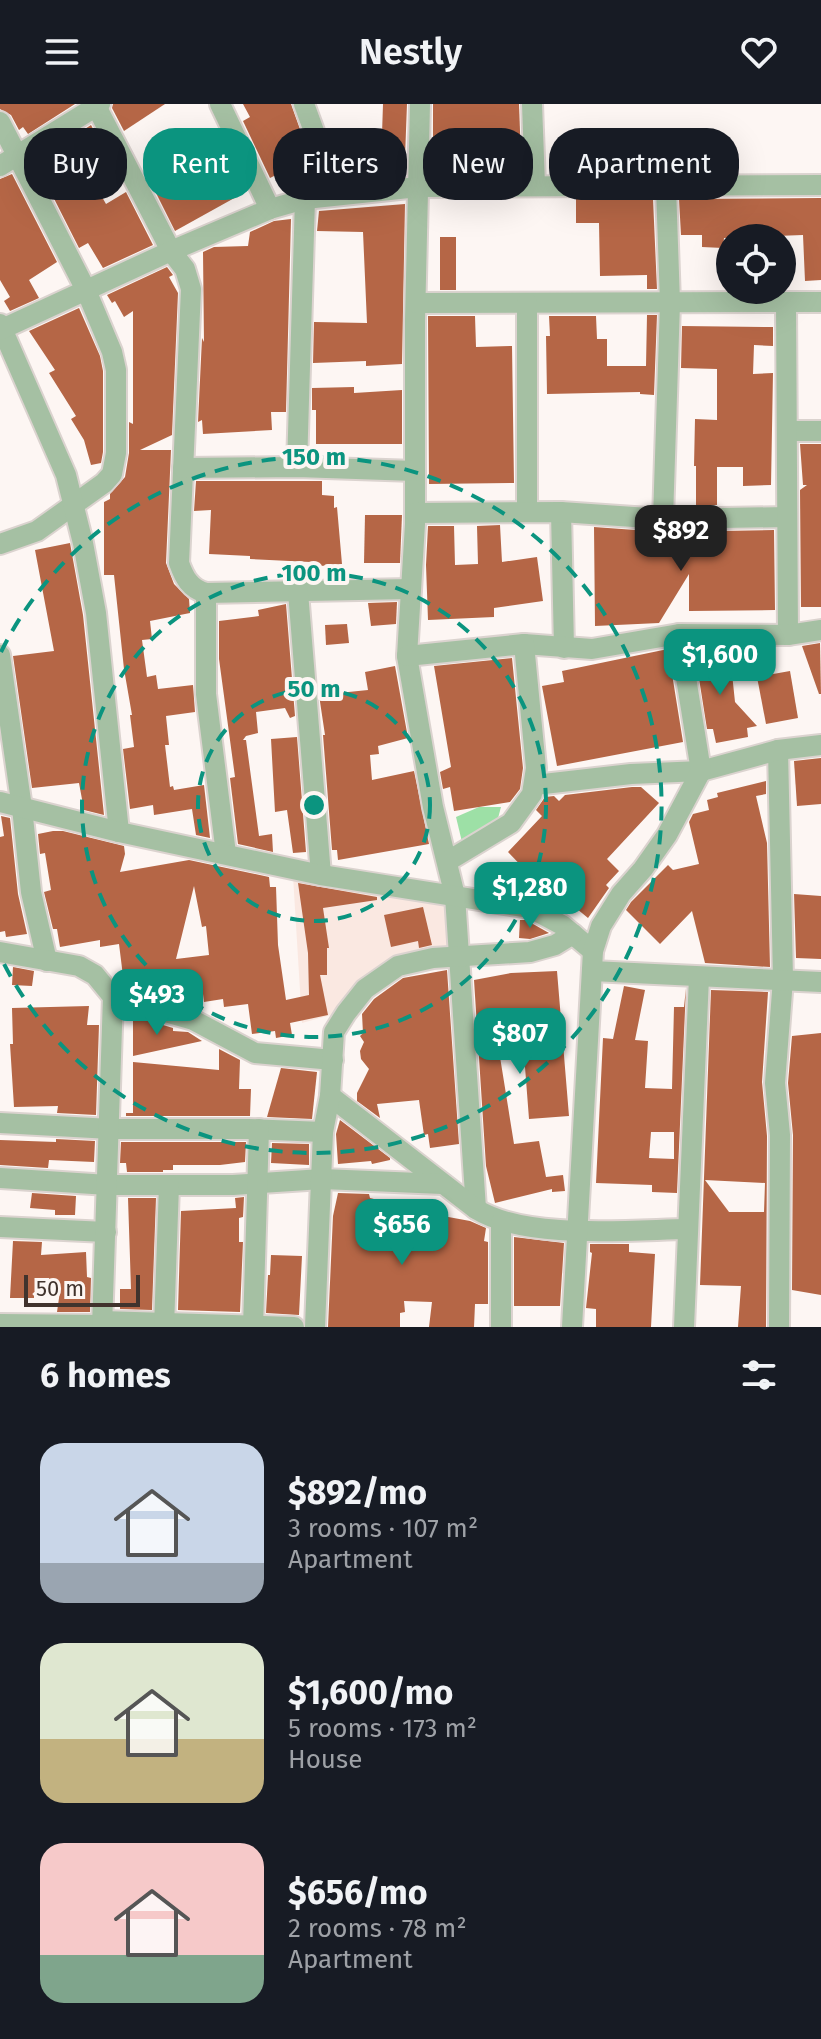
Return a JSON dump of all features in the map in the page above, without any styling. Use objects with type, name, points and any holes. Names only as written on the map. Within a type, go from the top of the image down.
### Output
[{"type":"street","points":[[220,104],[270,209]]},
{"type":"street","points":[[304,104],[313,128]]},
{"type":"street","points":[[420,104],[415,513],[407,656],[433,807],[455,896],[476,1209]]},
{"type":"street","points":[[532,104],[535,185]]},
{"type":"street","points":[[8,161],[97,105],[171,251],[185,269],[191,289],[179,563],[190,584],[197,591],[206,593],[411,589]]},
{"type":"street","points":[[0,122],[8,161],[86,290],[112,352],[116,370],[116,453],[112,474],[37,531],[0,544]]},
{"type":"street","points":[[407,188],[549,185]]},
{"type":"street","points":[[739,186],[821,185]]},
{"type":"street","points":[[119,832],[96,613],[73,503],[66,475],[1,328],[171,251],[270,209],[302,200]]},
{"type":"street","points":[[297,467],[305,200]]},
{"type":"street","points":[[663,519],[670,303],[666,200]]},
{"type":"street","points":[[796,302],[821,302]]},
{"type":"street","points":[[416,303],[716,303]]},
{"type":"street","points":[[527,303],[527,512]]},
{"type":"street","points":[[786,304],[788,635]]},
{"type":"street","points":[[787,431],[821,431]]},
{"type":"street","points":[[183,468],[297,467],[415,471]]},
{"type":"street","points":[[415,513],[561,512],[663,519],[787,517]]},
{"type":"street","points":[[561,512],[564,648]]},
{"type":"street","points":[[298,592],[321,875]]},
{"type":"street","points":[[206,593],[206,694],[226,854]]},
{"type":"street","points":[[407,656],[524,644],[592,649],[679,634],[788,635],[821,630]]},
{"type":"street","points":[[572,1327],[593,961],[601,926],[621,894],[667,835],[701,771],[679,634]]},
{"type":"street","points":[[448,861],[511,823],[529,801],[535,785],[524,644]]},
{"type":"street","points":[[0,655],[31,892],[47,961]]},
{"type":"street","points":[[535,785],[631,774],[701,771],[778,750],[821,745]]},
{"type":"street","points":[[778,750],[783,979],[775,1083],[780,1135],[779,1327]]},
{"type":"street","points":[[0,802],[119,832],[321,875],[530,908],[573,934],[593,961],[699,977],[821,982]]},
{"type":"street","points":[[315,1327],[323,1132],[330,1096],[334,1032],[346,1013],[372,983],[398,966],[433,958],[530,952],[555,945],[573,934]]},
{"type":"street","points":[[0,952],[79,966],[95,975],[113,997],[193,1020],[255,1053],[333,1060]]},
{"type":"street","points":[[684,1327],[699,977]]},
{"type":"street","points":[[102,1324],[111,1129],[113,997]]},
{"type":"street","points":[[330,1096],[476,1209],[501,1222],[578,1231],[688,1229]]},
{"type":"street","points":[[0,1123],[111,1129],[323,1132]]},
{"type":"street","points":[[253,1326],[259,1129]]},
{"type":"street","points":[[0,1178],[108,1185],[322,1179],[443,1184]]},
{"type":"street","points":[[164,1325],[169,1185]]},
{"type":"street","points":[[501,1222],[501,1327]]},
{"type":"street","points":[[0,1227],[106,1232]]},
{"type":"street","points":[[0,1324],[294,1327]]},
{"type":"shaded area","points":[[293,876],[450,902],[451,950],[382,969],[338,1013],[302,1023]]},
{"type":"green space","points":[[479,807],[501,807],[497,822],[462,842],[456,817]]},
{"type":"building","points":[[0,104],[75,104],[37,128],[23,127],[19,130],[11,115],[0,109]]},
{"type":"building","points":[[113,104],[165,104],[127,129],[122,128]]},
{"type":"building","points":[[243,104],[291,104],[300,128],[273,128],[273,176],[270,178],[257,151],[257,128],[246,128],[243,121],[250,117]]},
{"type":"building","points":[[383,104],[407,104],[406,128],[382,128]]},
{"type":"building","points":[[433,104],[519,104],[520,128],[433,128]]},
{"type":"building","points":[[12,174],[57,262],[29,280],[39,298],[10,311],[4,301],[10,297],[0,280],[0,179]]},
{"type":"building","points":[[127,194],[153,245],[103,268],[88,243],[79,248],[55,200],[104,200],[106,204],[113,200],[127,200]]},
{"type":"building","points":[[821,198],[821,280],[805,281],[803,235],[796,235],[796,224],[716,224],[716,248],[702,247],[702,235],[681,235],[679,200]]},
{"type":"building","points":[[160,200],[231,200],[175,231]]},
{"type":"building","points":[[576,200],[653,200],[657,289],[647,289],[647,275],[600,276],[599,223],[576,223]]},
{"type":"building","points":[[405,204],[402,364],[366,366],[366,361],[313,363],[314,322],[367,323],[363,232],[317,231],[319,211]]},
{"type":"building","points":[[291,219],[286,412],[271,412],[272,430],[203,434],[202,420],[198,422],[202,338],[204,342],[203,252],[214,247],[248,246],[250,232],[274,221]]},
{"type":"building","points":[[440,237],[456,237],[456,290],[440,290]]},
{"type":"building","points":[[167,267],[173,275],[169,277],[178,293],[172,435],[140,450],[171,450],[166,563],[174,584],[189,599],[190,613],[150,621],[152,639],[142,640],[147,677],[156,675],[158,689],[193,685],[195,712],[166,716],[169,745],[165,745],[170,787],[173,786],[174,790],[204,785],[210,838],[196,835],[192,809],[154,815],[153,805],[130,809],[123,749],[134,747],[132,715],[114,575],[104,575],[104,502],[110,499],[110,494],[125,477],[129,422],[133,424],[133,311],[124,317],[115,301],[112,303],[107,295]]},
{"type":"building","points":[[79,308],[100,356],[103,371],[103,452],[101,463],[91,465],[84,440],[71,419],[76,416],[49,373],[55,370],[29,331]]},
{"type":"building","points":[[647,315],[657,315],[654,395],[640,392],[547,394],[546,336],[550,336],[549,316],[596,316],[597,339],[607,339],[607,366],[646,366]]},
{"type":"building","points":[[428,316],[475,316],[476,347],[512,346],[514,483],[429,484]]},
{"type":"building","points":[[682,326],[773,327],[773,346],[754,345],[753,374],[773,373],[771,485],[743,486],[743,467],[717,467],[717,505],[696,505],[694,466],[695,419],[717,420],[717,369],[681,368]]},
{"type":"building","points":[[354,387],[354,393],[402,390],[402,444],[316,444],[316,410],[312,410],[312,388]]},
{"type":"building","points":[[800,444],[821,444],[821,607],[801,607],[800,490],[807,485],[803,485]]},
{"type":"building","points":[[196,481],[322,481],[322,495],[334,496],[334,508],[337,507],[342,564],[310,567],[310,562],[209,554],[211,510],[194,511]]},
{"type":"building","points":[[365,515],[402,515],[400,563],[364,563]]},
{"type":"building","points":[[500,525],[502,562],[537,557],[543,601],[494,608],[494,617],[428,620],[428,526],[454,526],[455,565],[478,564],[477,526]]},
{"type":"building","points":[[594,527],[663,532],[774,530],[775,610],[689,611],[689,574],[659,623],[595,626]]},
{"type":"building","points":[[70,543],[83,615],[104,815],[84,810],[79,783],[32,788],[13,656],[54,651],[35,550]]},
{"type":"building","points":[[397,602],[396,624],[371,626],[368,603]]},
{"type":"building","points":[[286,604],[295,716],[290,718],[285,708],[256,712],[258,733],[243,740],[246,740],[259,836],[272,834],[273,852],[238,844],[230,778],[235,777],[219,659],[219,621],[259,616],[258,610]]},
{"type":"building","points":[[347,624],[349,643],[326,645],[325,625]]},
{"type":"building","points":[[820,643],[821,694],[819,694],[802,646]]},
{"type":"building","points":[[694,647],[718,647],[720,657],[731,664],[735,702],[757,726],[747,728],[748,737],[716,743],[713,729],[707,729]]},
{"type":"building","points":[[668,649],[683,742],[557,766],[542,686],[564,682],[562,671]]},
{"type":"building","points":[[512,658],[523,768],[520,789],[510,802],[454,811],[450,787],[443,789],[440,772],[451,767],[434,666]]},
{"type":"building","points":[[395,666],[408,738],[378,746],[379,754],[370,755],[372,780],[414,771],[429,844],[338,860],[337,850],[332,850],[325,735],[319,695],[368,690],[365,672]]},
{"type":"building","points":[[790,671],[798,718],[766,724],[757,677]]},
{"type":"building","points":[[297,737],[306,852],[293,853],[287,810],[275,812],[271,739]]},
{"type":"building","points":[[821,758],[821,804],[797,806],[794,761]]},
{"type":"building","points":[[766,781],[766,794],[756,796],[767,843],[770,967],[705,963],[692,911],[660,944],[626,910],[631,902],[668,865],[673,870],[699,864],[689,822],[693,814],[709,810],[707,800],[718,797],[717,793]]},
{"type":"building","points":[[641,787],[659,803],[607,859],[619,871],[606,885],[609,888],[588,918],[548,885],[532,877],[508,852],[542,816],[536,810],[545,797],[554,796],[559,801],[565,795]]},
{"type":"building","points":[[1,816],[10,818],[18,894],[27,934],[6,937],[5,931],[0,932],[0,837],[4,836]]},
{"type":"building","points":[[63,831],[124,846],[120,872],[189,860],[269,877],[270,887],[276,887],[278,945],[286,1000],[309,995],[308,953],[298,883],[377,897],[377,900],[323,908],[329,948],[327,975],[320,975],[328,1015],[290,1023],[292,1035],[276,1038],[275,1031],[252,1034],[248,1004],[224,1007],[223,999],[204,1002],[203,994],[173,1001],[124,984],[119,944],[100,947],[100,940],[60,947],[44,892],[51,890],[45,853],[40,854],[38,834]],"holes":[[[194,886],[202,927],[206,926],[209,955],[176,959]]]},
{"type":"building","points":[[794,894],[821,896],[821,959],[796,958]]},
{"type":"building","points":[[423,907],[432,945],[419,948],[418,941],[391,947],[384,915]]},
{"type":"building","points":[[520,920],[526,920],[549,933],[530,939],[519,938]]},
{"type":"building","points":[[13,967],[34,971],[32,986],[12,985]]},
{"type":"building","points":[[447,970],[459,1144],[430,1148],[428,1134],[424,1135],[419,1100],[377,1104],[380,1118],[357,1101],[357,1093],[369,1069],[361,1059],[364,1042],[360,1036],[363,1033],[362,1014],[374,999],[403,978]]},
{"type":"building","points":[[557,971],[569,1116],[529,1119],[522,1028],[496,1032],[514,1144],[539,1141],[546,1177],[563,1175],[565,1191],[552,1192],[552,1189],[495,1203],[486,1166],[474,980],[511,973]]},
{"type":"building","points":[[624,986],[645,990],[635,1040],[648,1041],[645,1088],[672,1089],[674,1007],[684,1007],[686,988],[677,1193],[652,1192],[652,1185],[596,1183],[603,1038],[613,1039]],"holes":[[[651,1132],[674,1132],[674,1159],[649,1158]]]},
{"type":"building","points":[[711,990],[768,992],[762,1082],[767,1136],[766,1327],[738,1327],[741,1286],[700,1285]],"holes":[[[705,1180],[765,1183],[764,1212],[729,1212]]]},
{"type":"building","points":[[89,1006],[87,1025],[99,1025],[96,1115],[57,1113],[58,1106],[14,1107],[10,1044],[13,1044],[12,1008]]},
{"type":"building","points":[[133,1016],[173,1028],[173,1031],[188,1032],[202,1041],[133,1056]]},
{"type":"building","points":[[821,1033],[821,1295],[792,1290],[793,1135],[788,1083],[792,1036]]},
{"type":"building","points":[[219,1049],[240,1060],[239,1089],[251,1089],[250,1116],[126,1116],[126,1113],[133,1113],[133,1062],[219,1070]]},
{"type":"building","points":[[281,1068],[317,1072],[312,1119],[267,1117]]},
{"type":"building","points":[[340,1120],[390,1160],[372,1164],[371,1161],[338,1164],[336,1134]]},
{"type":"building","points":[[56,1139],[95,1141],[94,1162],[49,1160],[48,1168],[0,1165],[0,1140],[56,1142]]},
{"type":"building","points":[[121,1142],[246,1142],[245,1162],[173,1165],[173,1170],[163,1172],[127,1172],[126,1163],[120,1163]]},
{"type":"building","points":[[272,1143],[309,1144],[309,1165],[271,1163]]},
{"type":"building","points":[[32,1193],[76,1196],[75,1215],[55,1215],[55,1210],[30,1208]]},
{"type":"building","points":[[338,1193],[369,1194],[370,1198],[382,1201],[390,1199],[391,1203],[402,1201],[411,1239],[444,1238],[443,1216],[470,1221],[486,1228],[488,1304],[475,1304],[474,1327],[429,1327],[432,1302],[404,1301],[405,1312],[400,1313],[400,1327],[328,1327],[333,1216]]},
{"type":"building","points":[[244,1197],[243,1217],[239,1218],[239,1242],[243,1242],[240,1312],[178,1310],[181,1211],[236,1208],[235,1198]]},
{"type":"building","points":[[128,1198],[156,1198],[152,1310],[120,1309],[120,1289],[131,1289]]},
{"type":"building","points":[[514,1237],[564,1243],[560,1306],[514,1306]]},
{"type":"building","points":[[13,1241],[42,1242],[41,1255],[86,1252],[87,1277],[91,1278],[90,1312],[57,1312],[60,1291],[34,1293],[34,1298],[10,1298]]},
{"type":"building","points":[[590,1244],[629,1244],[629,1252],[655,1254],[651,1327],[596,1327],[596,1309],[586,1308],[592,1253]]},
{"type":"building","points":[[271,1255],[302,1256],[299,1315],[266,1313]]}]
